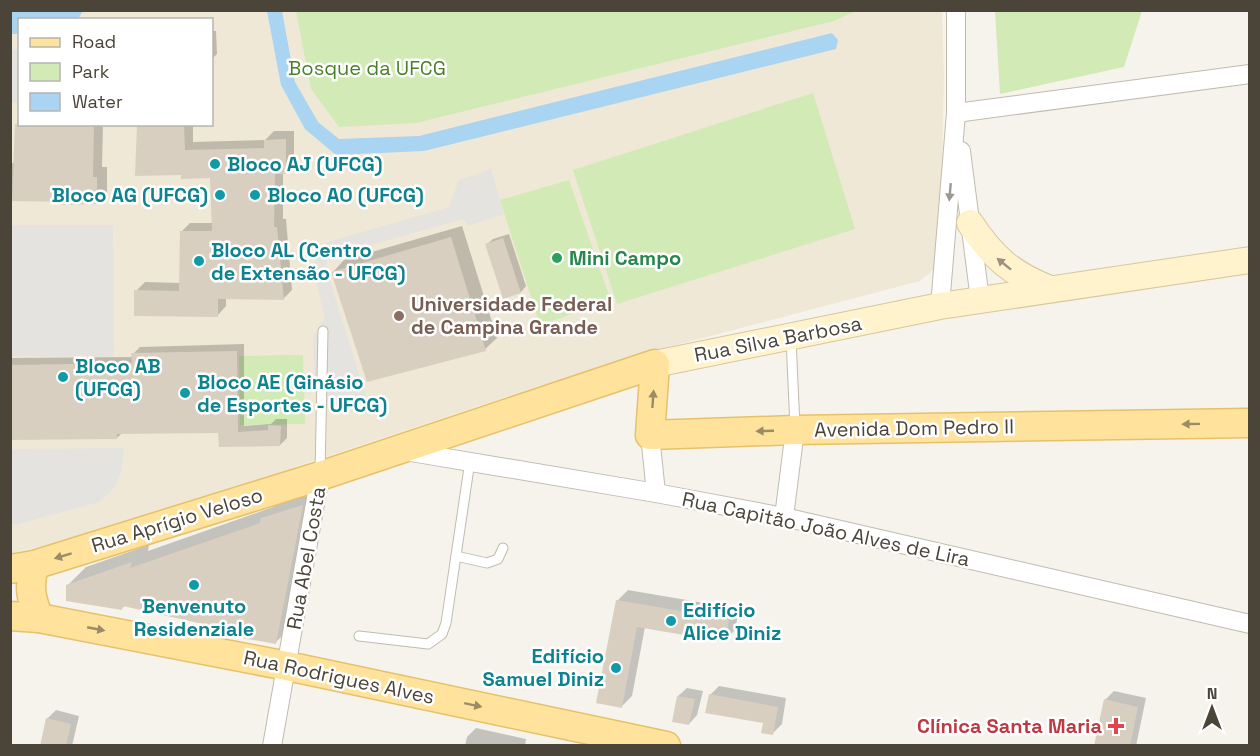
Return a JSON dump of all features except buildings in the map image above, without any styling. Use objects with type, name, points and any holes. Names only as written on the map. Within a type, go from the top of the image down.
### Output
[{"type":"main road","points":[[970,223],[985,246],[1004,265],[1026,279],[1051,289]]},
{"type":"main road","name":"Rua Silva Barbosa","points":[[320,476],[655,364],[940,306],[1250,260]]},
{"type":"main road","points":[[650,435],[655,364]]},
{"type":"main road","name":"Avenida Dom Pedro II","points":[[650,435],[795,430],[1250,423]]},
{"type":"main road","name":"Rua Aprígio Veloso","points":[[22,567],[320,476]]},
{"type":"main road","points":[[22,567],[39,618]]},
{"type":"main road","name":"Rua Rodrigues Alves","points":[[10,616],[39,618],[287,666],[621,741],[666,746]]},
{"type":"street","points":[[940,306],[956,113],[956,10]]},
{"type":"street","points":[[956,113],[1250,74]]},
{"type":"street","points":[[956,113],[980,300]]},
{"type":"street","points":[[784,517],[795,430]]},
{"type":"street","points":[[650,435],[656,493]]},
{"type":"street","name":"Rua Capitão João Alves de Lira","points":[[399,450],[784,517],[1250,624]]},
{"type":"street","name":"Rua Abel Costa","points":[[272,746],[320,476]]},
{"type":"lane","points":[[320,476],[323,331]]},
{"type":"lane","points":[[791,336],[795,430]]},
{"type":"lane","points":[[359,636],[428,644],[442,634],[446,622],[470,461]]},
{"type":"lane","points":[[456,556],[486,563],[498,559],[503,548]]},
{"type":"shaded area","name":"Universidade Federal de Campina Grande","points":[[10,11],[942,11],[944,77],[940,251],[934,269],[920,281],[653,351],[536,387],[82,538],[11,553]]},
{"type":"shaded area","points":[[10,50],[18,50],[18,103],[11,103]]},
{"type":"shaded area","points":[[491,169],[504,214],[468,226],[463,219],[331,256],[328,259],[325,265],[368,403],[316,408],[313,337],[325,318],[312,265],[320,249],[328,242],[449,207],[459,180]]},
{"type":"shaded area","points":[[11,225],[113,225],[114,357],[11,356]]},
{"type":"shaded area","points":[[124,448],[121,473],[114,488],[99,502],[11,524],[11,449]]},
{"type":"green space","name":"Bosque da UFCG","points":[[296,10],[856,11],[834,21],[416,123],[339,127],[311,89]]},
{"type":"green space","points":[[995,10],[1142,11],[1124,67],[1000,94]]},
{"type":"green space","points":[[813,93],[855,229],[617,304],[573,170]]},
{"type":"green space","name":"Mini Campo","points":[[569,180],[611,301],[540,325],[500,200]]},
{"type":"green space","points":[[303,355],[305,424],[240,425],[239,356]]},
{"type":"water","points":[[11,10],[83,11],[79,18],[18,18],[18,34],[11,34]]},
{"type":"water","points":[[267,11],[282,11],[295,82],[318,122],[339,139],[419,136],[832,33],[838,40],[836,49],[424,151],[336,155],[305,129],[281,85]]},
{"type":"place","name":"Bloco AJ (UFCG)","points":[[215,164]]},
{"type":"place","name":"Bloco AG (UFCG)","points":[[220,195]]},
{"type":"place","name":"Bloco AO (UFCG)","points":[[255,195]]},
{"type":"place","name":"Mini Campo","points":[[557,258]]},
{"type":"place","name":"Bloco AL (Centro de Extensão - UFCG)","points":[[199,261]]},
{"type":"place","name":"Universidade Federal de Campina Grande","points":[[399,316]]},
{"type":"place","name":"Bloco AB (UFCG)","points":[[63,377]]},
{"type":"place","name":"Bloco AE (Ginásio de Esportes - UFCG)","points":[[185,393]]},
{"type":"place","name":"Benvenuto Residenziale","points":[[194,585]]},
{"type":"place","name":"Edifício Alice Diniz","points":[[671,621]]},
{"type":"place","name":"Edifício Samuel Diniz","points":[[616,668]]},
{"type":"place","name":"Clínica Santa Maria","points":[[1116,726]]}]
